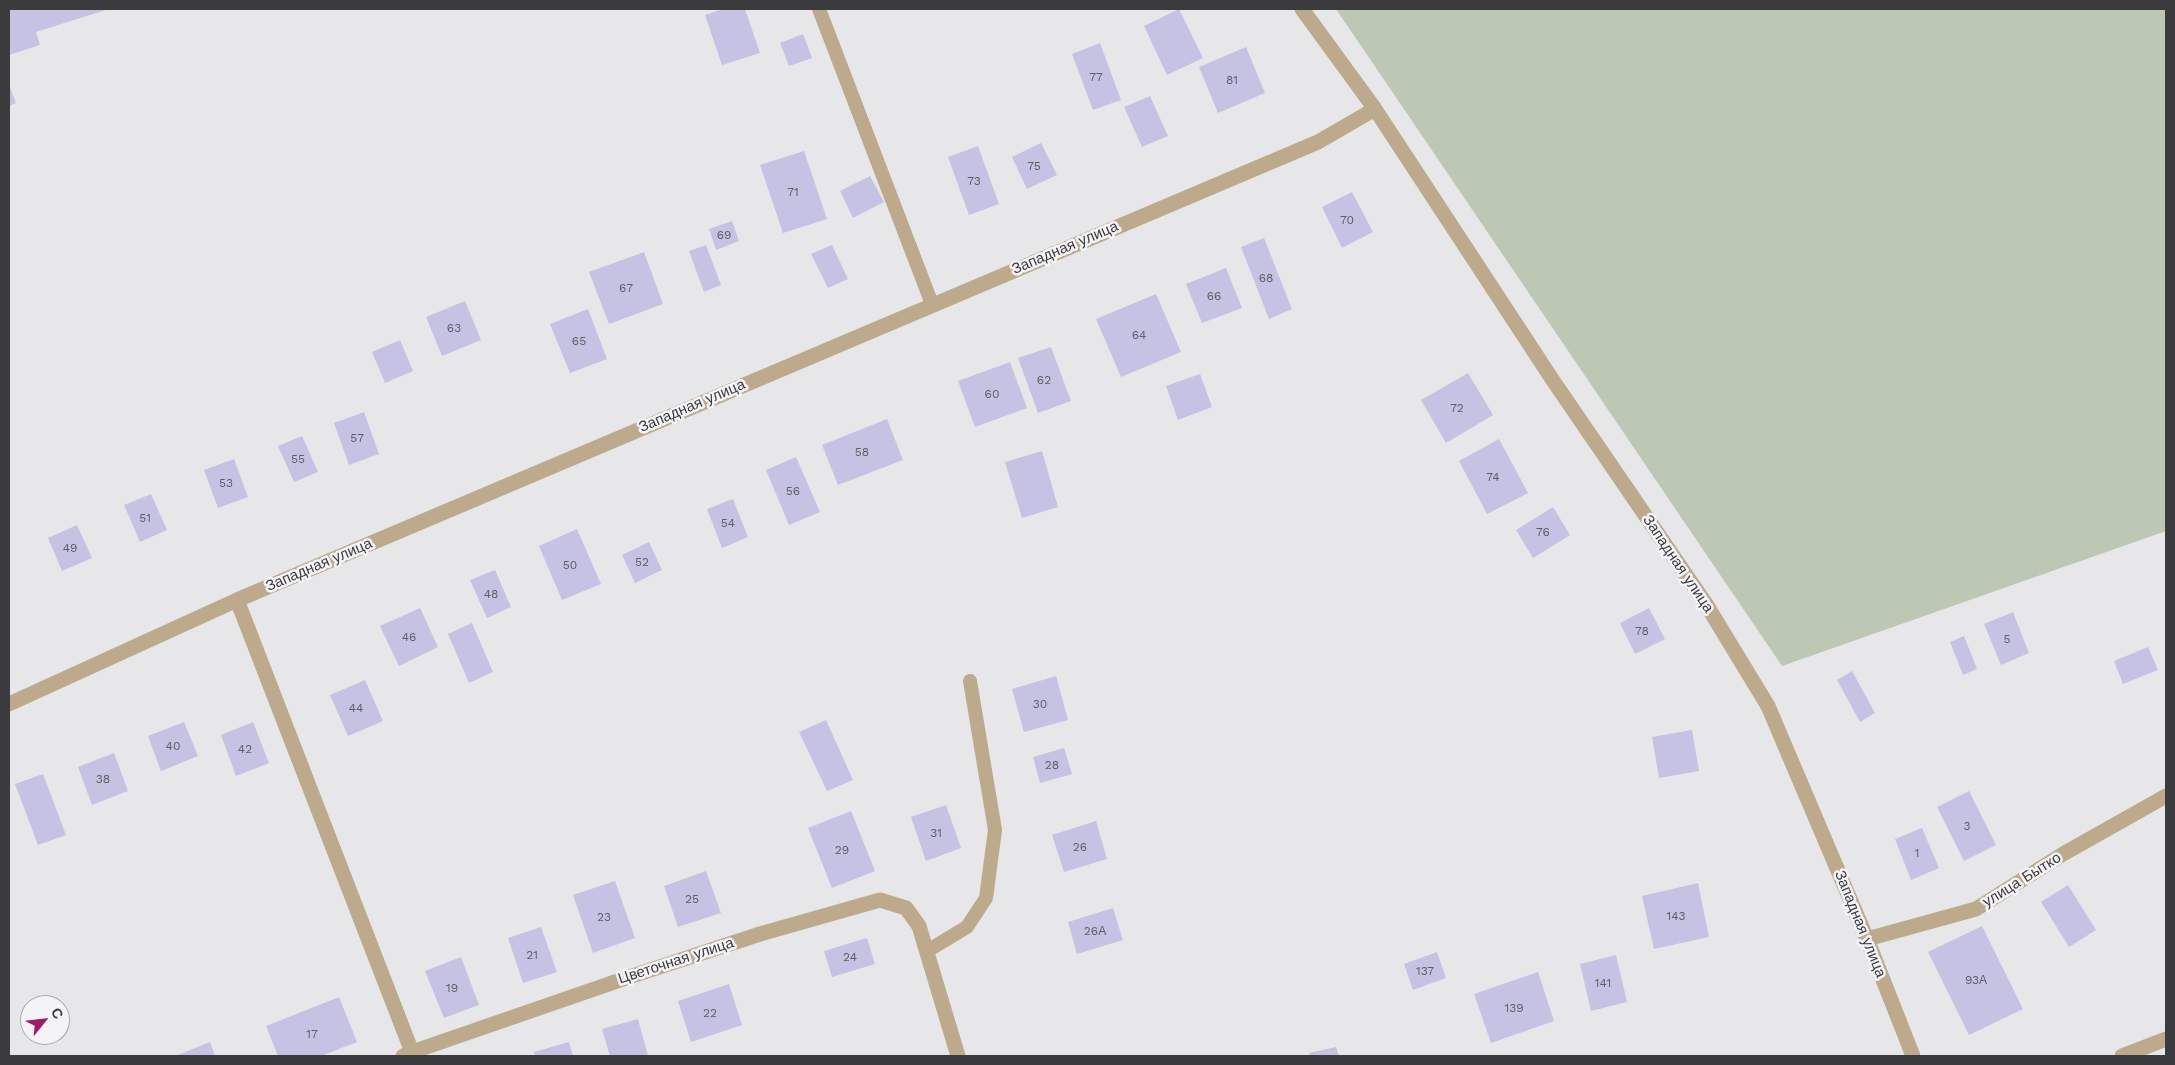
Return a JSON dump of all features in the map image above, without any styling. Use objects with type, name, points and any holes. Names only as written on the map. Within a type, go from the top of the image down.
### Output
[{"type":"street","name":"Западная улица","points":[[1302,9],[1375,109],[1552,379],[1706,604],[1768,706],[1867,938],[1913,1056]]},
{"type":"street","name":"Западная улица","points":[[9,704],[237,600],[1318,142],[1375,109]]},
{"type":"street","points":[[237,600],[408,1054]]},
{"type":"street","name":"улица Бытко","points":[[1867,938],[1976,909],[2063,854],[2166,796]]},
{"type":"street","name":"Цветочная улица","points":[[408,1054],[742,940],[880,900],[906,908],[919,926],[958,1056]]},
{"type":"street","points":[[2122,1056],[2166,1039]]},
{"type":"lane","points":[[819,9],[932,304]]},
{"type":"lane","points":[[927,951],[967,926],[986,898],[995,830],[970,681]]},
{"type":"green space","points":[[1336,9],[2166,9],[2166,531],[1782,666]]},
{"type":"building","points":[[9,9],[109,9],[36,32],[40,45],[9,55]]},
{"type":"building","points":[[723,9],[745,9],[760,53],[722,65],[705,15]]},
{"type":"building","points":[[1179,9],[1203,58],[1167,75],[1144,26]]},
{"type":"building","points":[[803,34],[812,58],[789,66],[780,43]]},
{"type":"building","points":[[1100,43],[1121,100],[1093,110],[1072,54]]},
{"type":"building","points":[[1246,47],[1265,93],[1218,113],[1199,67]]},
{"type":"building","points":[[9,85],[16,103],[9,106]]},
{"type":"building","points":[[1150,96],[1168,136],[1142,147],[1124,107]]},
{"type":"building","points":[[1041,143],[1057,175],[1027,189],[1012,157]]},
{"type":"building","points":[[978,146],[999,204],[969,215],[948,157]]},
{"type":"building","points":[[804,151],[827,219],[783,233],[760,165]]},
{"type":"building","points":[[870,176],[884,202],[853,218],[840,191]]},
{"type":"building","points":[[1352,192],[1373,232],[1342,248],[1322,207]]},
{"type":"building","points":[[732,221],[739,241],[716,250],[709,229]]},
{"type":"building","points":[[1264,238],[1292,309],[1269,319],[1241,247]]},
{"type":"building","points":[[706,245],[721,285],[704,292],[689,251]]},
{"type":"building","points":[[832,245],[848,279],[828,288],[811,254]]},
{"type":"building","points":[[644,252],[663,304],[609,324],[589,272]]},
{"type":"building","points":[[1226,268],[1242,308],[1202,323],[1186,284]]},
{"type":"building","points":[[1156,294],[1181,352],[1121,377],[1096,319]]},
{"type":"building","points":[[465,301],[481,340],[442,356],[426,317]]},
{"type":"building","points":[[588,309],[607,359],[570,373],[550,324]]},
{"type":"building","points":[[400,340],[413,371],[385,383],[372,352]]},
{"type":"building","points":[[1051,347],[1071,401],[1038,413],[1018,358]]},
{"type":"building","points":[[1010,362],[1027,408],[975,427],[958,381]]},
{"type":"building","points":[[1468,373],[1493,415],[1446,443],[1421,400]]},
{"type":"building","points":[[1200,374],[1212,407],[1178,420],[1166,386]]},
{"type":"building","points":[[364,412],[379,454],[349,465],[334,423]]},
{"type":"building","points":[[887,419],[903,460],[838,485],[822,445]]},
{"type":"building","points":[[302,436],[318,472],[294,482],[278,446]]},
{"type":"building","points":[[1499,439],[1528,493],[1487,514],[1459,461]]},
{"type":"building","points":[[1042,451],[1058,507],[1022,518],[1005,462]]},
{"type":"building","points":[[796,457],[820,512],[789,525],[766,470]]},
{"type":"building","points":[[234,459],[248,497],[218,508],[204,470]]},
{"type":"building","points":[[151,494],[167,530],[140,542],[124,505]]},
{"type":"building","points":[[733,499],[748,537],[722,548],[707,509]]},
{"type":"building","points":[[1553,507],[1570,535],[1533,558],[1516,530]]},
{"type":"building","points":[[77,525],[92,558],[62,571],[48,538]]},
{"type":"building","points":[[577,529],[601,584],[562,600],[539,546]]},
{"type":"building","points":[[649,542],[662,570],[635,583],[622,555]]},
{"type":"building","points":[[495,570],[511,607],[487,618],[470,580]]},
{"type":"building","points":[[420,608],[438,647],[399,666],[380,626]]},
{"type":"building","points":[[1649,608],[1665,639],[1635,654],[1620,623]]},
{"type":"building","points":[[2013,612],[2029,653],[2001,665],[1984,624]]},
{"type":"building","points":[[472,623],[493,672],[469,683],[448,634]]},
{"type":"building","points":[[1964,636],[1977,669],[1963,675],[1950,642]]},
{"type":"building","points":[[2148,647],[2158,670],[2123,684],[2114,661]]},
{"type":"building","points":[[1852,671],[1875,713],[1860,722],[1837,680]]},
{"type":"building","points":[[1056,676],[1068,720],[1024,732],[1012,689]]},
{"type":"building","points":[[365,680],[383,721],[348,736],[330,695]]},
{"type":"building","points":[[826,720],[853,780],[827,791],[799,732]]},
{"type":"building","points":[[184,722],[198,756],[161,771],[148,736]]},
{"type":"building","points":[[253,722],[269,763],[236,776],[221,735]]},
{"type":"building","points":[[1692,730],[1699,771],[1659,778],[1652,737]]},
{"type":"building","points":[[1064,748],[1072,774],[1040,783],[1033,757]]},
{"type":"building","points":[[114,753],[128,791],[92,805],[78,767]]},
{"type":"building","points":[[43,774],[66,835],[38,845],[15,784]]},
{"type":"building","points":[[1969,791],[1996,845],[1964,861],[1937,807]]},
{"type":"building","points":[[946,805],[961,848],[926,861],[911,817]]},
{"type":"building","points":[[851,811],[875,871],[832,888],[808,828]]},
{"type":"building","points":[[1096,821],[1107,859],[1064,872],[1052,835]]},
{"type":"building","points":[[1922,828],[1939,868],[1911,880],[1895,839]]},
{"type":"building","points":[[706,871],[721,913],[678,927],[664,886]]},
{"type":"building","points":[[615,881],[635,938],[593,953],[573,895]]},
{"type":"building","points":[[1698,883],[1709,937],[1654,949],[1642,896]]},
{"type":"building","points":[[2068,885],[2096,930],[2069,947],[2041,902]]},
{"type":"building","points":[[1113,908],[1123,940],[1077,954],[1068,922]]},
{"type":"building","points":[[1982,926],[2023,1009],[1969,1035],[1928,952]]},
{"type":"building","points":[[541,927],[557,972],[523,983],[508,938]]},
{"type":"building","points":[[867,938],[875,964],[832,977],[824,951]]},
{"type":"building","points":[[1437,952],[1446,978],[1413,990],[1404,964]]},
{"type":"building","points":[[1616,955],[1627,1002],[1591,1011],[1580,964]]},
{"type":"building","points":[[461,957],[479,1005],[444,1018],[425,971]]},
{"type":"building","points":[[1538,972],[1554,1021],[1491,1043],[1474,994]]},
{"type":"building","points":[[729,984],[742,1025],[691,1042],[678,1001]]},
{"type":"building","points":[[339,997],[357,1042],[321,1056],[278,1056],[266,1026]]},
{"type":"building","points":[[638,1019],[648,1056],[610,1056],[602,1029]]},
{"type":"building","points":[[210,1042],[215,1056],[175,1056]]},
{"type":"building","points":[[569,1042],[573,1056],[535,1056],[534,1052]]},
{"type":"building","points":[[1336,1047],[1339,1056],[1309,1056],[1309,1053]]}]
